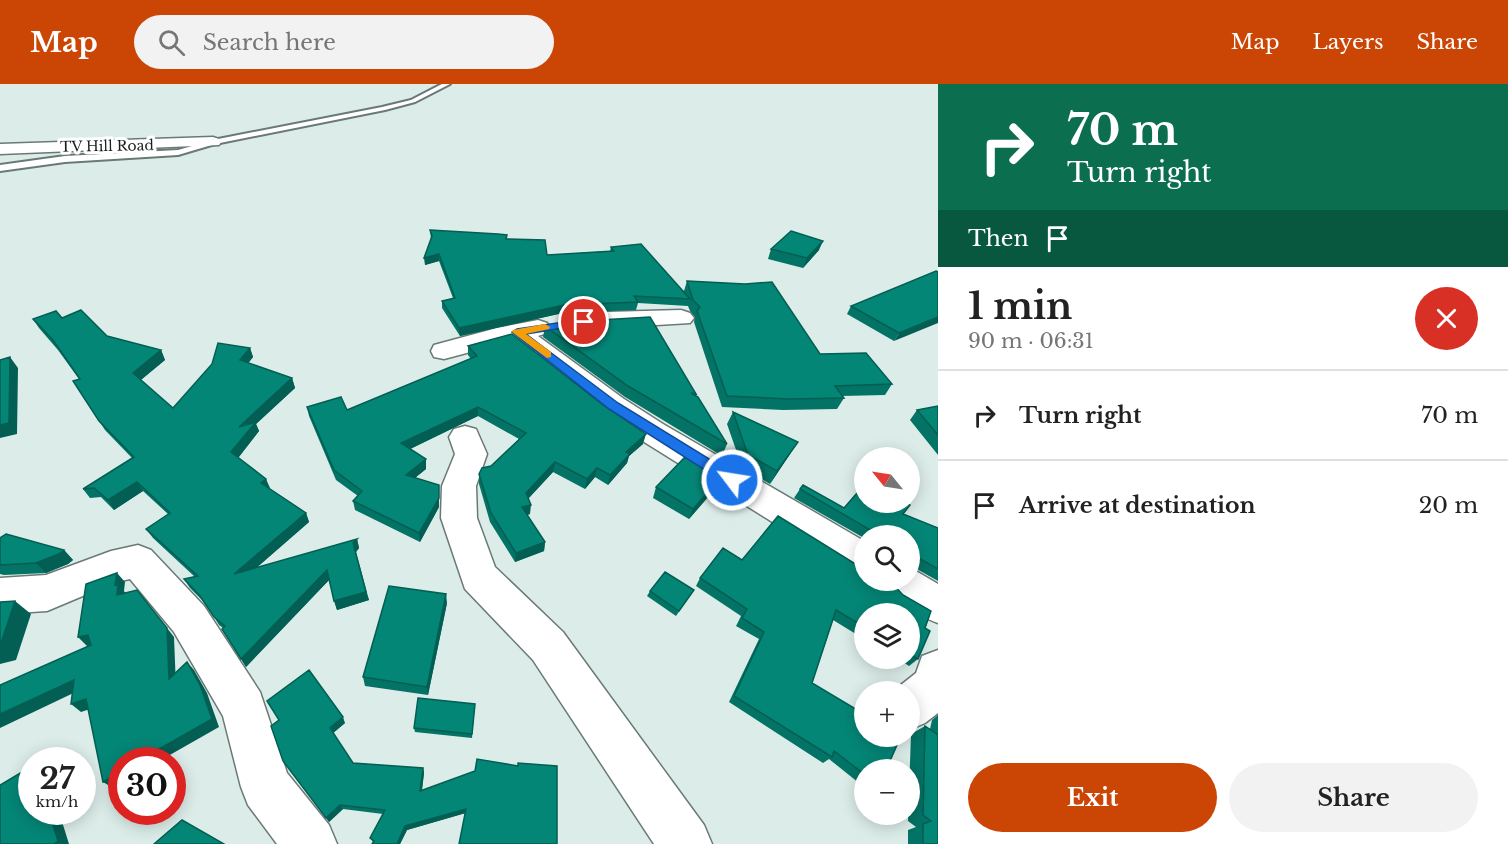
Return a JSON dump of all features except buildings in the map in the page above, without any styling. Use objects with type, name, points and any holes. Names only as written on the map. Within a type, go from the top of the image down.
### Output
[{"type":"street","name":"TV Hill Road","points":[[0,149],[177,145],[213,142]]},
{"type":"street","points":[[444,351],[517,332],[574,322],[681,318]]},
{"type":"street","points":[[517,332],[613,406],[652,432],[854,554]]},
{"type":"street","points":[[465,437],[471,454],[459,486],[459,518],[479,577],[548,646],[685,844]]},
{"type":"street","points":[[0,597],[47,593],[111,567],[138,561],[189,619],[244,708],[266,787],[310,844]]},
{"type":"street","points":[[916,591],[938,605]]},
{"type":"street","points":[[920,698],[935,686],[938,671]]},
{"type":"lane","points":[[0,168],[62,159],[173,152],[383,109],[413,101],[447,84]]},
{"type":"slow traffic","points":[[545,327],[517,332],[547,355]]},
{"type":"route","points":[[584,322],[564,323],[517,332],[613,406],[732,480]]}]
